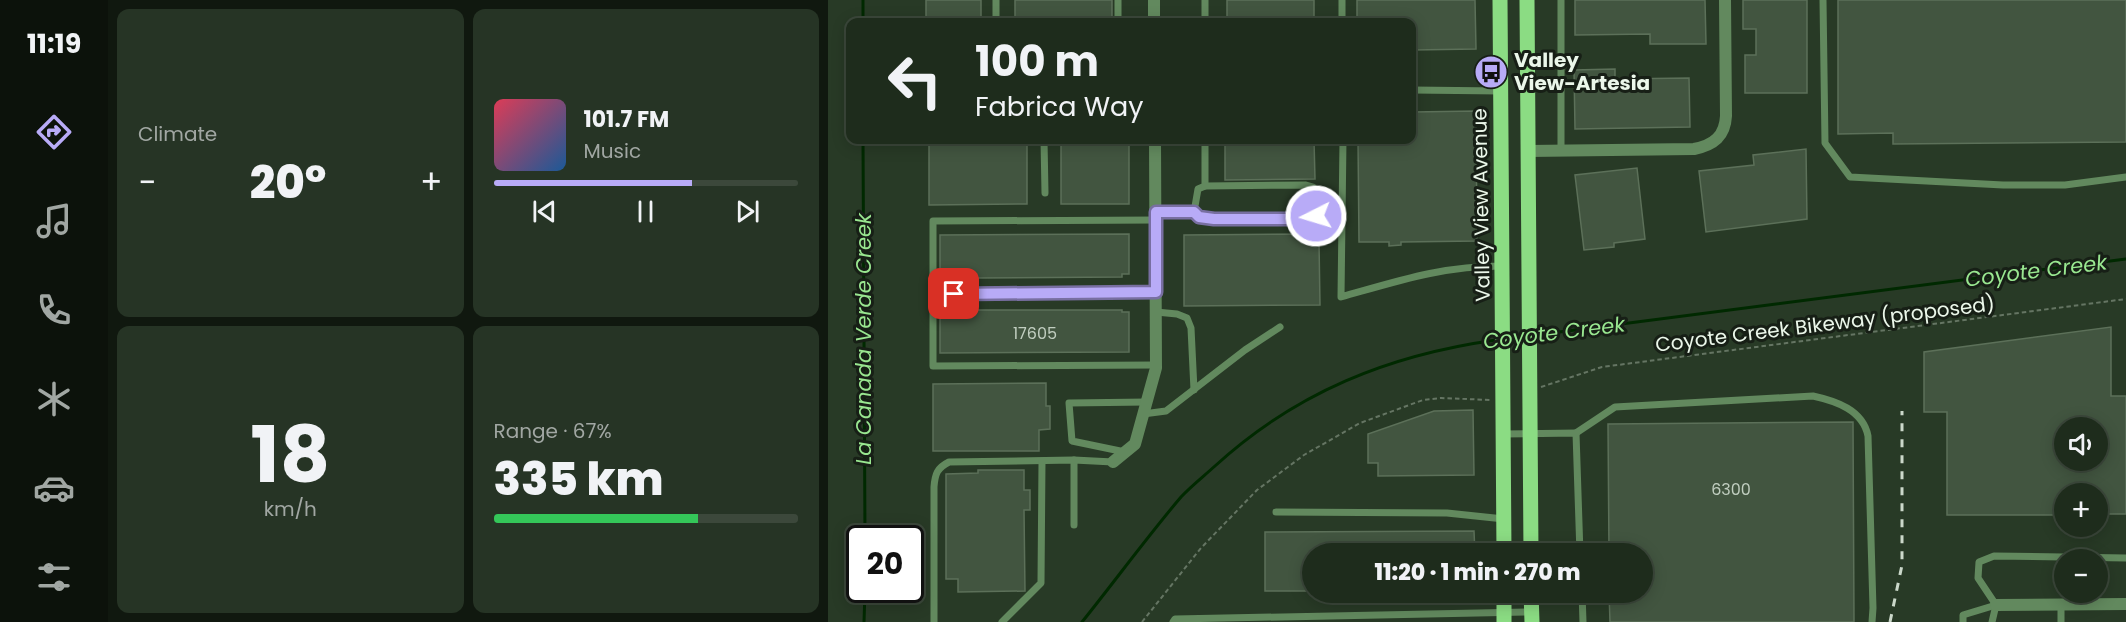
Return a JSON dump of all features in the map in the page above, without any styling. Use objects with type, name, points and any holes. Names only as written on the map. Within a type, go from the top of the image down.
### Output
[{"type":"main road","name":"Valley View Avenue","points":[[1500,0],[1504,543]]},
{"type":"main road","points":[[1527,0],[1531,543]]},
{"type":"street","points":[[1154,0],[1154,18]]},
{"type":"street","points":[[1528,151],[1694,149],[1715,142],[1725,129],[1726,116],[1725,0]]},
{"type":"street","points":[[1113,462],[1135,444],[1156,365],[1155,144]]},
{"type":"street","points":[[1996,605],[2126,604]]},
{"type":"lane","points":[[996,0],[996,18]]},
{"type":"lane","points":[[1118,0],[1118,18]]},
{"type":"lane","points":[[1205,0],[1205,18]]},
{"type":"lane","points":[[1342,0],[1342,18]]},
{"type":"lane","points":[[1561,0],[1561,151]]},
{"type":"lane","points":[[1823,0],[1825,143],[1850,177],[2003,185],[2065,185],[2126,177]]},
{"type":"lane","points":[[1416,90],[1501,91]]},
{"type":"lane","points":[[1044,144],[1045,193]]},
{"type":"lane","points":[[1205,144],[1205,186]]},
{"type":"lane","points":[[1342,144],[1341,297],[1429,272],[1469,266],[1503,266]]},
{"type":"lane","points":[[1306,185],[1318,192],[1316,216],[1308,219],[1214,219],[1199,217],[1194,212],[1197,189],[1205,186],[1306,185]]},
{"type":"lane","points":[[1156,365],[933,366],[933,221],[1156,216],[1194,212]]},
{"type":"lane","points":[[933,294],[1156,292]]},
{"type":"lane","points":[[1156,312],[1177,314],[1187,318],[1191,328],[1194,390]]},
{"type":"lane","points":[[1125,452],[1072,441],[1070,403],[1166,411],[1245,350],[1280,327]]},
{"type":"lane","points":[[1503,434],[1576,433],[1615,407],[1813,396],[1832,400],[1845,406],[1863,422],[1868,436],[1872,622]]},
{"type":"lane","points":[[1576,433],[1580,543]]},
{"type":"lane","points":[[934,622],[936,472],[949,462],[1074,460],[1113,462]]},
{"type":"lane","points":[[1074,460],[1074,525]]},
{"type":"lane","points":[[1002,622],[1041,583],[1042,461]]},
{"type":"lane","points":[[1276,512],[1447,513],[1504,519]]},
{"type":"lane","points":[[1992,622],[1996,605],[1978,578],[1979,562],[1994,556],[2126,558]]},
{"type":"lane","points":[[1582,603],[1583,622]]},
{"type":"lane","points":[[1963,622],[1963,615],[1996,605]]},
{"type":"lane","points":[[2061,605],[2061,622]]},
{"type":"lane","points":[[1173,622],[1175,619],[1532,617]]},
{"type":"path","name":"Coyote Creek Bikeway (proposed)","points":[[1530,382],[1543,387],[1602,367],[2126,299]]},
{"type":"path","points":[[1142,622],[1201,548],[1249,498],[1304,455],[1360,423],[1423,400],[1441,398],[1503,401]]},
{"type":"building","points":[[926,0],[981,0],[981,18],[926,18]]},
{"type":"building","points":[[1015,0],[1112,0],[1112,18],[1015,17]]},
{"type":"building","points":[[1227,0],[1314,0],[1314,18],[1227,18]]},
{"type":"building","points":[[1357,0],[1475,0],[1476,49],[1416,50],[1416,18],[1357,18]]},
{"type":"building","points":[[1575,0],[1705,0],[1706,44],[1650,44],[1650,34],[1575,35]]},
{"type":"building","points":[[1743,0],[1807,0],[1807,93],[1745,93],[1745,55],[1756,55],[1756,29],[1743,29]]},
{"type":"building","points":[[1838,0],[2126,0],[2126,142],[1893,144],[1893,133],[1838,134]]},
{"type":"building","points":[[1615,69],[1615,79],[1689,78],[1690,127],[1575,129],[1574,70]]},
{"type":"building","points":[[1476,111],[1477,241],[1401,242],[1401,245],[1389,246],[1389,242],[1359,242],[1358,144],[1416,144],[1416,112]]},
{"type":"building","points":[[929,144],[1027,144],[1027,204],[929,205]]},
{"type":"building","points":[[1061,144],[1129,144],[1129,204],[1061,204]]},
{"type":"building","points":[[1225,144],[1314,144],[1315,179],[1225,180]]},
{"type":"building","points":[[1806,149],[1807,219],[1706,232],[1699,171],[1754,165],[1753,155]]},
{"type":"building","points":[[1637,168],[1645,239],[1614,243],[1614,247],[1584,250],[1575,175]]},
{"type":"building","points":[[1129,234],[1129,274],[1122,274],[1122,277],[978,278],[940,275],[940,235]]},
{"type":"building","points":[[1311,234],[1319,242],[1320,305],[1184,306],[1184,235]]},
{"type":"building","points":[[948,310],[1122,310],[1122,312],[1129,312],[1129,352],[940,353],[940,313],[948,313]]},
{"type":"building","points":[[2111,327],[2111,396],[2126,396],[2126,514],[2108,514],[2108,483],[2054,483],[2054,515],[1947,515],[1947,412],[1924,412],[1924,352]]},
{"type":"building","points":[[1046,383],[1046,406],[1050,406],[1050,429],[1039,430],[1039,451],[933,451],[933,384]]},
{"type":"building","points":[[1473,410],[1474,475],[1378,476],[1378,463],[1368,463],[1368,434],[1434,411]]},
{"type":"building","points":[[1853,422],[1854,622],[1610,622],[1609,603],[1653,603],[1653,543],[1609,543],[1608,424]]},
{"type":"building","points":[[978,470],[1024,470],[1024,490],[1030,490],[1030,510],[1024,510],[1025,591],[958,592],[958,579],[946,579],[946,474],[978,473]]},
{"type":"building","points":[[1474,531],[1475,543],[1302,543],[1302,591],[1265,591],[1265,532]]},
{"type":"waterway","name":"La Canada Verde Creek","points":[[863,0],[863,18]]},
{"type":"waterway","name":"La Canada Verde Creek","points":[[863,144],[865,525]]},
{"type":"waterway","name":"Coyote Creek","points":[[1536,335],[2126,259]]},
{"type":"waterway","name":"Coyote Creek","points":[[1506,339],[1523,337]]},
{"type":"waterway","name":"Coyote Creek","points":[[1082,622],[1185,493],[1246,440],[1278,417],[1346,381],[1381,367],[1418,356],[1496,340]]},
{"type":"waterway","name":"La Canada Verde Creek","points":[[864,622],[865,603]]},
{"type":"railway","points":[[1890,622],[1902,565],[1902,411]]},
{"type":"place","name":"Valley View-Artesia","points":[[1491,72]]},
{"type":"route","points":[[954,294],[1156,292],[1156,212],[1194,212],[1199,217],[1214,219],[1308,219],[1316,216]]}]
